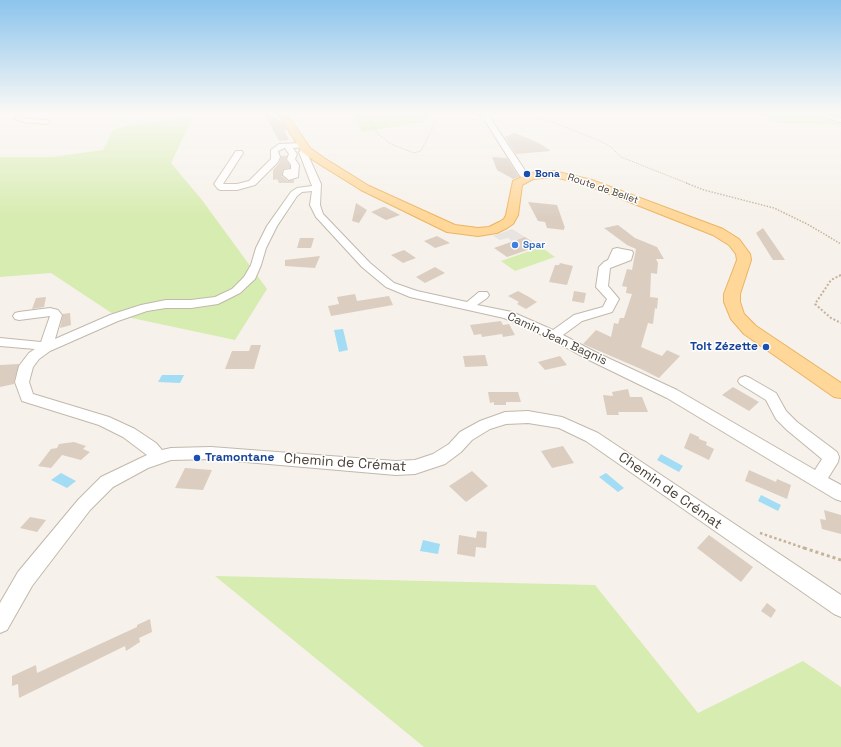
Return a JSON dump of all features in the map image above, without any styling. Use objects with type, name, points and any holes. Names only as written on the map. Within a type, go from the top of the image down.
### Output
[{"type":"main road","points":[[305,148],[348,178],[370,191],[441,225],[465,231],[492,230],[509,221],[512,215],[516,185],[528,177]]},
{"type":"main road","name":"Route de Bellet","points":[[528,177],[554,174],[578,179],[707,227],[734,242],[743,254],[744,260],[732,294],[732,302],[737,316],[750,330],[841,392]]},
{"type":"street","points":[[239,153],[218,184],[221,187],[237,187],[252,183],[275,160],[276,157],[274,153],[275,150],[279,148]]},
{"type":"street","points":[[289,148],[293,154],[292,159],[295,165],[295,171]]},
{"type":"street","name":"Camin Jean Bagnis","points":[[304,148],[303,152],[317,184],[315,205],[319,215],[382,281],[406,292],[508,315],[554,335],[590,355],[655,385],[841,494]]},
{"type":"street","points":[[506,148],[523,174],[528,177]]},
{"type":"street","points":[[158,457],[150,447],[130,433],[104,421],[27,397],[22,382],[26,366],[34,356],[44,348],[84,330],[145,308],[166,304],[190,304],[218,300],[236,291],[249,279],[256,265],[261,248],[272,226],[294,194],[300,190],[317,188]]},
{"type":"street","points":[[554,335],[578,318],[608,309],[613,299],[601,284],[605,267],[613,262]]},
{"type":"street","points":[[470,306],[474,301],[484,295]]},
{"type":"street","points":[[20,316],[50,312],[56,315],[44,348]]},
{"type":"street","points":[[0,342],[38,345],[44,348]]},
{"type":"street","points":[[745,382],[771,397],[781,415],[792,426],[831,457],[830,462],[817,480]]},
{"type":"street","name":"Chemin de Crémat","points":[[0,623],[25,579],[84,505],[107,482],[118,475],[158,457],[185,453],[211,453],[396,468],[415,467],[439,459],[455,448],[466,436],[485,424],[505,418],[528,417],[562,423],[592,437],[841,607]]},
{"type":"path","points":[[401,148],[414,153],[421,151],[423,148]]},
{"type":"path","points":[[612,148],[621,157],[704,190],[774,208],[809,225],[841,244]]},
{"type":"path","points":[[841,275],[831,280],[815,304],[831,318],[841,323]]},
{"type":"path","points":[[755,531],[841,560]]},
{"type":"green space","points":[[104,148],[178,148],[171,163],[202,200],[267,289],[235,340],[113,314],[51,273],[0,277],[0,157],[53,157],[103,150]]},
{"type":"green space","points":[[541,247],[555,257],[515,271],[501,261]]},
{"type":"green space","points":[[215,576],[595,585],[698,713],[803,661],[841,687],[841,747],[424,747]]},
{"type":"shaded area","points":[[512,229],[525,237],[512,241],[508,238],[500,240],[493,236]]},
{"type":"water","points":[[343,329],[348,350],[339,352],[334,330]]},
{"type":"water","points":[[162,375],[184,375],[180,383],[158,382]]},
{"type":"water","points":[[661,454],[683,466],[679,472],[657,460]]},
{"type":"water","points":[[61,473],[76,481],[67,488],[51,480]]},
{"type":"water","points":[[606,473],[624,488],[618,492],[599,477]]},
{"type":"water","points":[[761,495],[781,505],[778,511],[758,501]]},
{"type":"water","points":[[423,540],[440,544],[438,554],[420,551]]},
{"type":"building","points":[[512,148],[546,148],[551,151],[516,154]]},
{"type":"building","points":[[281,156],[287,156],[286,160],[290,165],[290,168],[283,169],[282,176],[288,181],[294,180],[294,183],[279,183],[277,179],[273,180],[273,170],[279,163]]},
{"type":"building","points":[[492,157],[507,158],[519,177],[513,179],[497,170]]},
{"type":"building","points":[[528,202],[557,205],[565,228],[564,230],[547,228],[545,222],[538,221]]},
{"type":"building","points":[[356,203],[367,210],[359,223],[352,221]]},
{"type":"building","points":[[383,207],[400,215],[386,220],[371,212]]},
{"type":"building","points":[[618,225],[635,238],[657,247],[664,259],[656,259],[658,263],[657,274],[651,273],[650,297],[658,298],[657,309],[655,308],[653,324],[648,323],[641,347],[662,356],[667,350],[680,356],[659,378],[583,344],[596,330],[611,337],[614,323],[618,324],[620,318],[624,318],[632,294],[626,293],[627,287],[622,286],[627,269],[632,270],[636,249],[627,245],[604,228]]},
{"type":"building","points":[[763,228],[785,260],[773,260],[756,233]]},
{"type":"building","points":[[437,236],[450,243],[435,248],[424,241]]},
{"type":"building","name":"Spar","points":[[525,237],[539,246],[507,257],[494,248]]},
{"type":"building","points":[[300,238],[314,238],[311,248],[297,248]]},
{"type":"building","points":[[404,250],[416,258],[403,263],[391,255]]},
{"type":"building","points":[[320,256],[315,268],[285,266],[285,260]]},
{"type":"building","points":[[560,263],[573,266],[567,285],[549,282],[555,265],[559,265]]},
{"type":"building","points":[[435,267],[445,273],[425,283],[416,277]]},
{"type":"building","points":[[518,291],[537,302],[526,309],[517,304],[519,302],[508,296]]},
{"type":"building","points":[[574,291],[586,293],[584,303],[572,301]]},
{"type":"building","points":[[355,294],[357,301],[389,296],[393,305],[331,316],[328,306],[339,304],[337,297]]},
{"type":"building","points":[[46,297],[44,307],[32,309],[36,298]]},
{"type":"building","points":[[70,313],[71,325],[60,328],[63,314]]},
{"type":"building","points":[[501,321],[503,325],[509,324],[515,335],[503,337],[502,334],[482,337],[481,334],[474,335],[470,325]]},
{"type":"building","points":[[251,345],[261,345],[254,369],[225,369],[232,351],[249,351]]},
{"type":"building","points":[[485,355],[488,366],[465,367],[463,356]]},
{"type":"building","points":[[560,356],[567,365],[545,370],[538,362]]},
{"type":"building","points":[[19,364],[14,384],[0,387],[0,365]]},
{"type":"building","points":[[733,387],[759,402],[749,411],[722,395]]},
{"type":"building","points":[[628,389],[630,397],[642,397],[648,412],[618,412],[619,415],[607,415],[603,395],[613,396],[612,392]]},
{"type":"building","points":[[488,392],[518,392],[521,402],[506,402],[506,405],[494,405],[494,402],[490,403]]},
{"type":"building","points":[[690,433],[707,442],[706,445],[714,449],[709,460],[684,448]]},
{"type":"building","points":[[74,442],[86,446],[83,449],[90,452],[81,460],[62,455],[51,468],[38,466],[51,449],[57,448],[59,444]]},
{"type":"building","points":[[563,446],[574,463],[552,468],[541,451]]},
{"type":"building","points":[[185,468],[212,470],[203,490],[175,488]]},
{"type":"building","points":[[749,470],[776,482],[777,479],[791,485],[787,499],[745,481]]},
{"type":"building","points":[[472,471],[488,486],[466,502],[449,486]]},
{"type":"building","points":[[824,510],[841,515],[841,534],[822,529],[820,519],[826,520]]},
{"type":"building","points":[[30,517],[46,520],[37,532],[20,528]]},
{"type":"building","points":[[477,531],[487,532],[486,548],[476,547],[475,557],[457,554],[459,535],[476,538]]},
{"type":"building","points":[[709,535],[753,567],[741,582],[697,548]]},
{"type":"building","points":[[767,603],[776,610],[771,618],[761,611]]},
{"type":"building","points":[[150,619],[152,632],[139,638],[140,642],[126,651],[125,646],[19,698],[18,684],[12,686],[12,676],[36,665],[37,673],[137,627],[137,625]]},
{"type":"place","name":"Bona","points":[[527,174]]},
{"type":"place","name":"Spar","points":[[515,245]]},
{"type":"place","name":"Toit Zézette","points":[[766,347]]},
{"type":"place","name":"Tramontane","points":[[197,458]]}]
